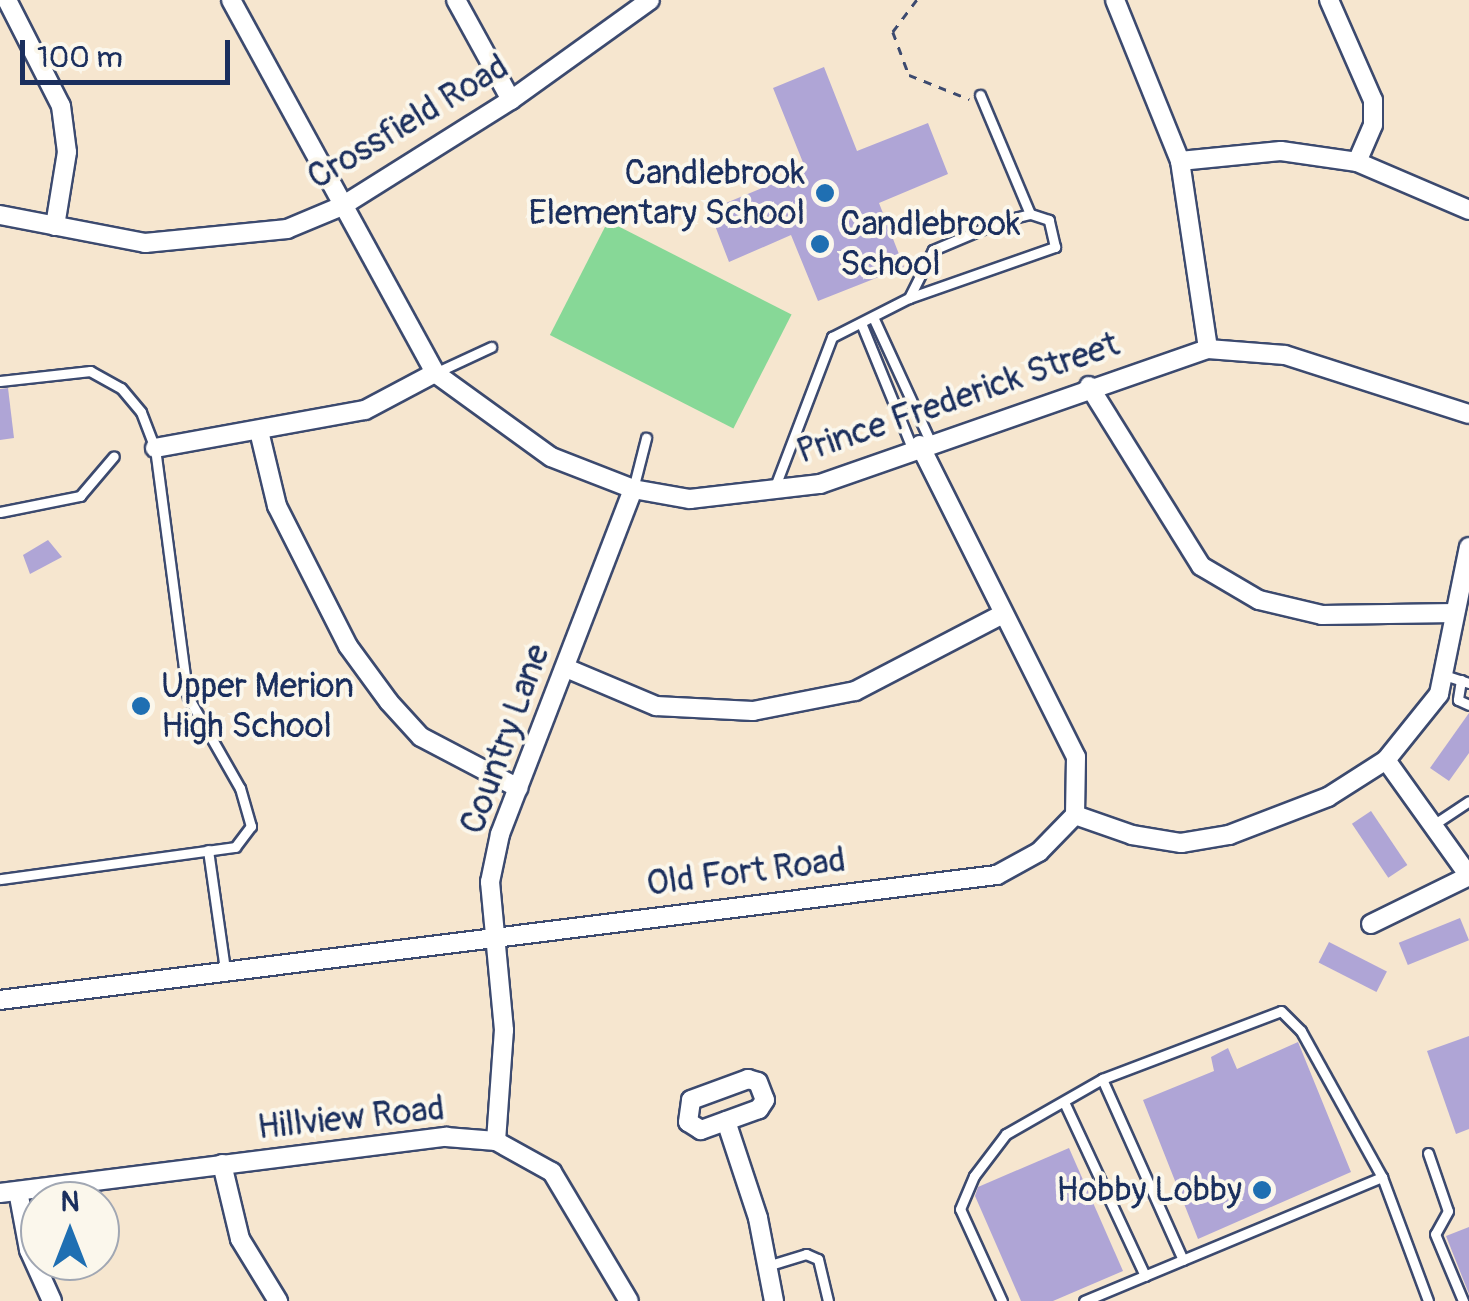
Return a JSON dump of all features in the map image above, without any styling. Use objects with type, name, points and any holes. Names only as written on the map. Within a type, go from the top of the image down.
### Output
[{"type":"street","points":[[7,0],[61,106],[66,152],[55,226]]},
{"type":"street","name":"Prince Frederick Street","points":[[231,0],[436,373],[551,458],[633,489],[690,499],[820,484],[921,444],[1208,349],[1285,355],[1469,414]]},
{"type":"street","points":[[456,0],[511,100]]},
{"type":"street","name":"Crossfield Road","points":[[0,216],[168,243],[287,229],[342,206],[511,100],[650,0]]},
{"type":"street","points":[[1115,0],[1180,161],[1208,349]]},
{"type":"street","points":[[1329,0],[1373,100],[1373,125],[1358,162]]},
{"type":"street","points":[[1180,161],[1280,151],[1358,162],[1469,210]]},
{"type":"street","points":[[155,448],[365,410],[436,373]]},
{"type":"street","points":[[1089,386],[1201,566],[1258,600],[1322,615],[1455,613]]},
{"type":"street","points":[[260,431],[278,506],[348,646],[378,688],[421,737],[518,788]]},
{"type":"street","points":[[921,444],[1076,757],[1074,815],[1132,836],[1182,843],[1229,836],[1328,797],[1386,760],[1458,679],[1455,613],[1469,547]]},
{"type":"street","name":"Country Lane","points":[[496,1140],[504,1030],[490,935],[490,882],[518,788],[633,489]]},
{"type":"street","points":[[566,668],[656,706],[753,711],[855,691],[1003,614]]},
{"type":"street","points":[[1371,924],[1469,876],[1386,760]]},
{"type":"street","name":"Old Fort Road","points":[[0,1000],[490,935],[998,876],[1039,852],[1074,815]]},
{"type":"street","points":[[726,1121],[774,1301]]},
{"type":"street","name":"Hillview Road","points":[[9,1192],[446,1137],[496,1140],[552,1172],[629,1301]]},
{"type":"street","points":[[222,1164],[240,1239],[278,1301]]},
{"type":"street","points":[[9,1192],[52,1301]]},
{"type":"lane","points":[[980,95],[1030,214]]},
{"type":"lane","points":[[773,492],[832,337],[909,298],[1055,248],[1048,220],[1030,214],[933,250],[909,298]]},
{"type":"lane","points":[[873,317],[921,444]]},
{"type":"lane","points":[[861,323],[921,444]]},
{"type":"lane","points":[[436,373],[491,347]]},
{"type":"lane","points":[[0,380],[90,372],[107,379],[134,400],[155,448],[188,697],[240,788],[251,826],[235,847],[0,879]]},
{"type":"lane","points":[[633,489],[646,438]]},
{"type":"lane","points":[[0,512],[80,496],[114,456]]},
{"type":"lane","points":[[1458,679],[1458,700],[1469,705]]},
{"type":"lane","points":[[1433,825],[1469,801]]},
{"type":"lane","points":[[208,850],[225,970]]},
{"type":"lane","points":[[1002,1301],[960,1209],[1006,1134],[1102,1079],[1281,1011],[1300,1031],[1382,1177],[1428,1301]]},
{"type":"lane","points":[[1102,1079],[1183,1260]]},
{"type":"lane","points":[[1064,1102],[1145,1276]]},
{"type":"lane","points":[[1428,1153],[1448,1211],[1435,1234],[1463,1301]]},
{"type":"lane","points":[[1084,1301],[1382,1177]]},
{"type":"lane","points":[[767,1266],[806,1254],[818,1259],[828,1301]]},
{"type":"path","points":[[917,0],[893,32],[909,75],[966,100],[980,95]]},
{"type":"green space","points":[[608,221],[792,315],[733,429],[550,335]]},
{"type":"building","name":"Candlebrook Elementary School","points":[[824,67],[857,151],[928,123],[948,174],[879,203],[904,267],[818,301],[791,235],[729,262],[709,210],[806,170],[773,88]]},
{"type":"building","points":[[8,388],[14,438],[0,440],[0,389]]},
{"type":"building","points":[[48,540],[62,557],[30,574],[23,555]]},
{"type":"building","points":[[1469,713],[1469,753],[1449,781],[1430,768]]},
{"type":"building","points":[[1371,811],[1407,865],[1388,878],[1352,824]]},
{"type":"building","points":[[1460,918],[1469,940],[1408,965],[1399,943]]},
{"type":"building","points":[[1329,942],[1387,972],[1376,992],[1319,962]]},
{"type":"building","points":[[1469,1036],[1469,1129],[1456,1134],[1427,1051]]},
{"type":"building","points":[[1298,1042],[1351,1172],[1198,1239],[1143,1100],[1214,1071],[1211,1057],[1228,1048],[1237,1069]]},
{"type":"building","points":[[1069,1148],[1123,1271],[1053,1301],[1021,1301],[975,1196],[978,1187]]},
{"type":"building","points":[[1469,1227],[1469,1294],[1446,1236]]},
{"type":"place","name":"Candlebrook Elementary School","points":[[825,193]]},
{"type":"place","name":"Candlebrook School","points":[[820,244]]},
{"type":"place","name":"Upper Merion High School","points":[[141,706]]},
{"type":"place","name":"Hobby Lobby","points":[[1262,1190]]}]
